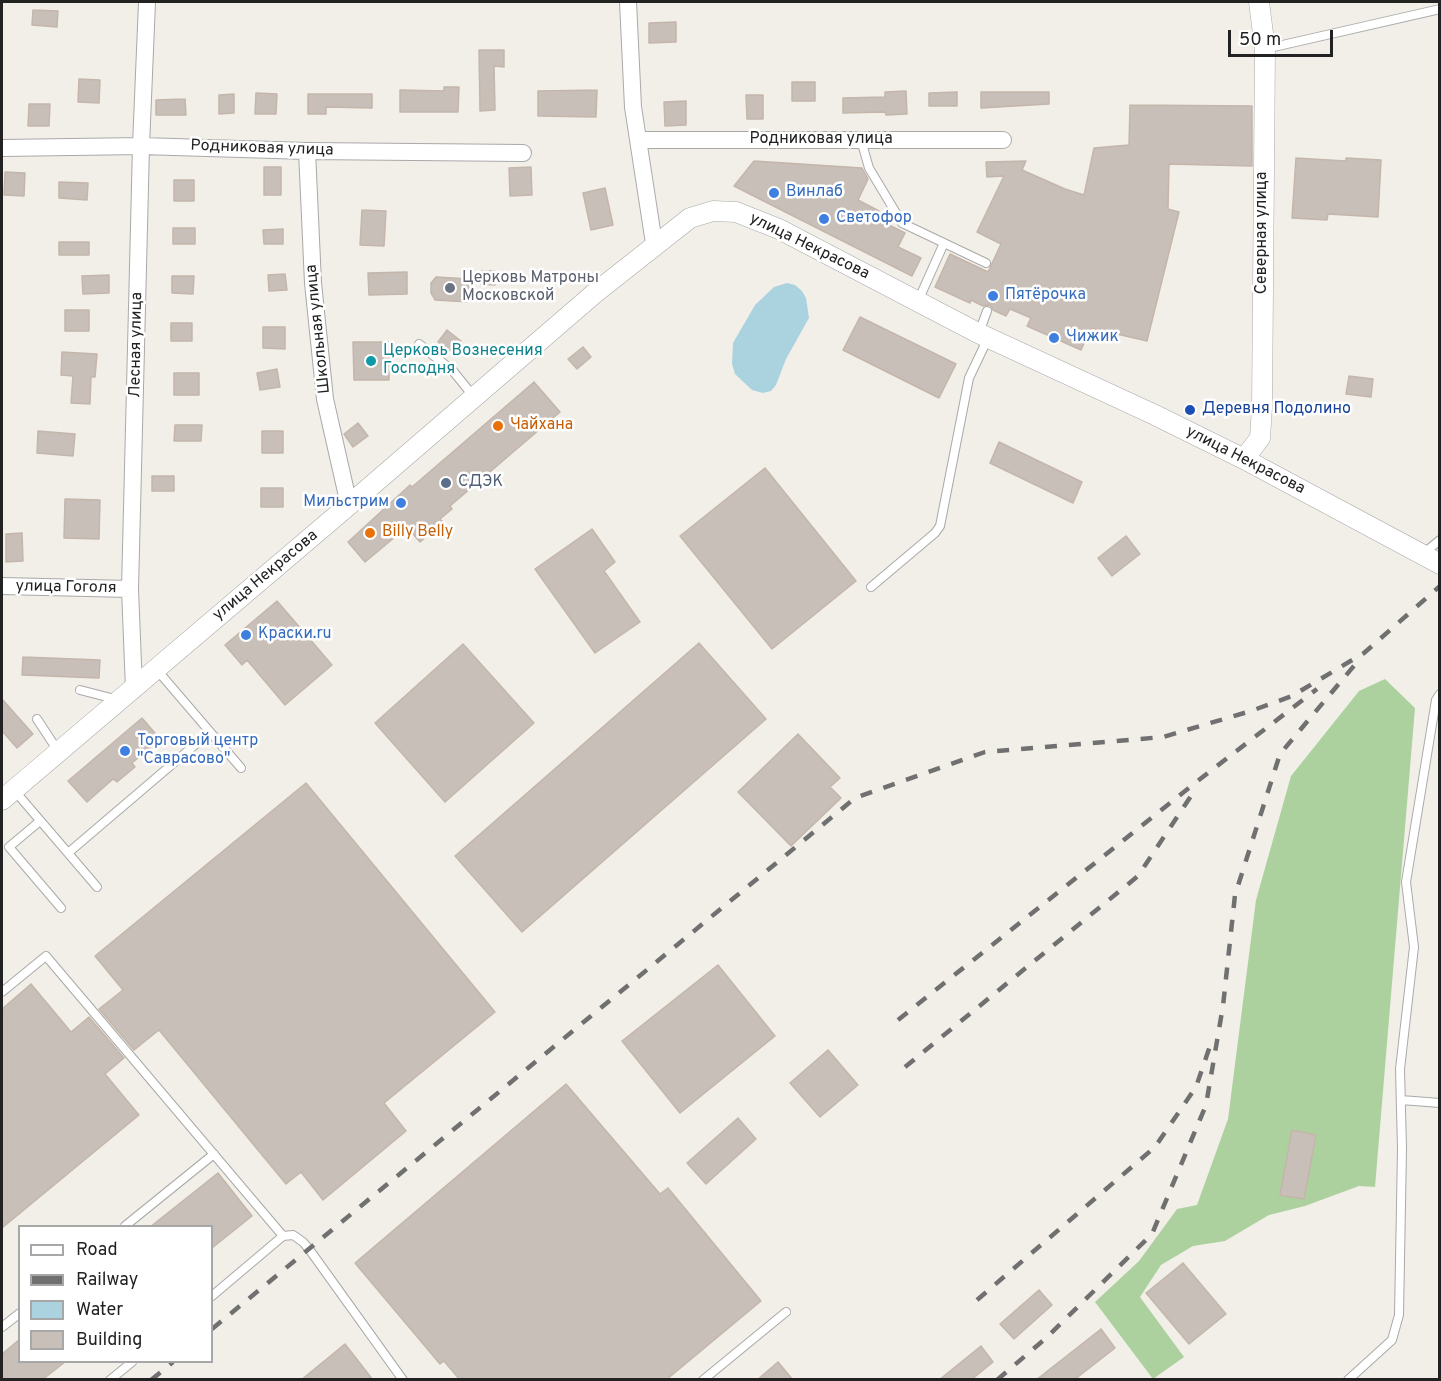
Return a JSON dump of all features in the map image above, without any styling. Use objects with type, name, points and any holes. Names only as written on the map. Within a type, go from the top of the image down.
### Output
[{"type":"street","name":"Лесная улица","points":[[134,688],[130,589],[141,146],[147,2]]},
{"type":"street","points":[[628,2],[633,107],[656,245]]},
{"type":"street","name":"Северная улица","points":[[1244,459],[1260,438],[1262,408],[1265,49],[1259,2]]},
{"type":"street","name":"Родниковая улица","points":[[638,140],[1003,140]]},
{"type":"street","name":"Родниковая улица","points":[[2,148],[141,146],[307,151],[523,153]]},
{"type":"street","name":"Школьная улица","points":[[307,151],[313,283],[325,399],[349,505]]},
{"type":"street","name":"улица Некрасова","points":[[8,794],[596,293],[690,218],[713,212],[736,212],[779,229],[983,335],[1244,459],[1431,559]]},
{"type":"street","name":"улица Гоголя","points":[[2,586],[130,589]]},
{"type":"lane","points":[[1265,49],[1440,9]]},
{"type":"lane","points":[[861,140],[869,168],[903,223],[986,263]]},
{"type":"lane","points":[[918,302],[944,243]]},
{"type":"lane","points":[[871,587],[935,533],[940,526],[969,378],[983,335],[987,310]]},
{"type":"lane","points":[[419,344],[453,371],[474,397]]},
{"type":"lane","points":[[1431,559],[1440,540]]},
{"type":"lane","points":[[156,669],[241,768]]},
{"type":"lane","points":[[80,690],[111,698],[117,703]]},
{"type":"lane","points":[[1348,1380],[1392,1340],[1399,1315],[1400,1069],[1414,947],[1406,882],[1436,700],[1440,694]]},
{"type":"lane","points":[[37,719],[58,752]]},
{"type":"lane","points":[[68,853],[210,732]]},
{"type":"lane","points":[[8,794],[40,821],[97,887]]},
{"type":"lane","points":[[40,821],[9,847],[61,908]]},
{"type":"lane","points":[[2,992],[46,956],[283,1236]]},
{"type":"lane","points":[[1401,1100],[1440,1103]]},
{"type":"lane","points":[[127,1225],[214,1154]]},
{"type":"lane","points":[[213,1295],[283,1236],[293,1235],[303,1242],[404,1380]]},
{"type":"lane","points":[[703,1380],[786,1312]]},
{"type":"lane","points":[[2,1327],[18,1315]]},
{"type":"lane","points":[[110,1380],[131,1363]]},
{"type":"green space","points":[[1385,679],[1415,708],[1375,1187],[1359,1186],[1305,1206],[1269,1215],[1225,1241],[1193,1246],[1161,1265],[1140,1297],[1184,1357],[1153,1379],[1095,1302],[1139,1261],[1177,1209],[1197,1205],[1228,1119],[1256,900],[1291,776],[1359,691]]},
{"type":"water","points":[[787,283],[795,285],[802,291],[806,298],[809,318],[786,359],[776,385],[771,391],[763,393],[752,390],[735,374],[732,364],[733,343],[755,305],[774,287]]},
{"type":"building","points":[[33,10],[58,11],[57,27],[32,25]]},
{"type":"building","points":[[676,22],[676,42],[649,43],[649,23]]},
{"type":"building","points":[[479,50],[504,50],[504,67],[494,66],[495,110],[480,111]]},
{"type":"building","points":[[79,79],[100,80],[99,103],[78,102]]},
{"type":"building","points":[[792,82],[815,82],[815,101],[792,101]]},
{"type":"building","points":[[444,87],[459,87],[458,112],[400,112],[400,90],[444,91]]},
{"type":"building","points":[[597,90],[596,117],[538,116],[538,91]]},
{"type":"building","points":[[906,91],[907,114],[843,113],[843,98],[885,97],[885,92]]},
{"type":"building","points":[[957,92],[957,106],[929,106],[929,93]]},
{"type":"building","points":[[981,92],[1049,92],[1049,104],[981,108]]},
{"type":"building","points":[[256,93],[277,94],[276,114],[255,114]]},
{"type":"building","points":[[234,94],[234,113],[219,114],[219,95]]},
{"type":"building","points":[[308,94],[372,94],[372,108],[326,107],[326,114],[308,114]]},
{"type":"building","points":[[746,95],[763,95],[763,119],[747,119]]},
{"type":"building","points":[[185,99],[186,115],[156,115],[156,100]]},
{"type":"building","points":[[686,101],[686,125],[665,126],[664,102]]},
{"type":"building","points":[[29,104],[50,104],[49,126],[28,126]]},
{"type":"building","points":[[1130,105],[1252,106],[1252,166],[1169,164],[1168,209],[1179,212],[1147,341],[1091,328],[1081,350],[1027,326],[1031,318],[1010,309],[1006,316],[993,310],[990,305],[983,306],[971,300],[970,303],[935,287],[950,254],[988,272],[1001,244],[977,232],[1004,176],[987,177],[986,162],[1026,161],[1022,170],[1084,195],[1094,148],[1129,145]]},
{"type":"building","points":[[1296,158],[1346,161],[1346,158],[1381,160],[1378,217],[1328,214],[1327,220],[1292,218]]},
{"type":"building","name":"Светофор","points":[[754,161],[862,168],[868,179],[858,200],[879,211],[875,218],[905,233],[898,247],[921,258],[912,276],[734,186]]},
{"type":"building","points":[[264,167],[281,167],[281,195],[264,195]]},
{"type":"building","points":[[531,167],[532,195],[510,196],[509,168]]},
{"type":"building","points":[[5,172],[25,173],[24,196],[4,195]]},
{"type":"building","points":[[174,180],[194,180],[194,201],[174,201]]},
{"type":"building","points":[[59,182],[88,183],[87,200],[59,198]]},
{"type":"building","points":[[605,188],[613,225],[591,230],[583,193]]},
{"type":"building","points":[[362,210],[386,211],[384,246],[360,245]]},
{"type":"building","points":[[173,228],[195,228],[195,244],[173,244]]},
{"type":"building","points":[[283,229],[283,244],[264,244],[263,230]]},
{"type":"building","points":[[59,242],[89,242],[89,255],[59,255]]},
{"type":"building","points":[[482,271],[495,271],[495,285],[481,284]]},
{"type":"building","points":[[407,272],[407,294],[369,295],[368,273]]},
{"type":"building","points":[[285,274],[287,290],[269,291],[268,275]]},
{"type":"building","points":[[109,275],[109,293],[83,294],[82,276]]},
{"type":"building","points":[[172,276],[194,276],[193,294],[172,293]]},
{"type":"building","name":"Церковь Матроны Московской","points":[[436,277],[470,279],[469,302],[435,300],[431,293],[431,283]]},
{"type":"building","points":[[65,310],[89,310],[89,331],[65,331]]},
{"type":"building","points":[[860,317],[956,364],[939,398],[843,350]]},
{"type":"building","points":[[171,323],[192,323],[192,341],[171,341]]},
{"type":"building","points":[[263,327],[285,327],[285,349],[263,348]]},
{"type":"building","points":[[447,330],[461,341],[452,352],[438,342]]},
{"type":"building","name":"Церковь Вознесения Господня","points":[[353,342],[389,342],[389,380],[354,380]]},
{"type":"building","points":[[583,347],[591,357],[577,369],[568,359]]},
{"type":"building","points":[[62,352],[97,354],[95,377],[91,377],[90,404],[71,403],[73,376],[61,375]]},
{"type":"building","points":[[277,369],[280,387],[260,390],[257,373]]},
{"type":"building","points":[[174,373],[199,373],[199,395],[174,395]]},
{"type":"building","points":[[1349,376],[1373,379],[1371,397],[1346,394]]},
{"type":"building","points":[[534,382],[560,412],[450,506],[452,509],[440,519],[443,522],[420,542],[407,527],[365,562],[348,542],[410,485],[412,487]]},
{"type":"building","points":[[358,423],[368,436],[353,447],[344,434]]},
{"type":"building","points":[[175,425],[202,425],[201,441],[174,441]]},
{"type":"building","points":[[38,431],[75,434],[73,456],[37,453]]},
{"type":"building","points":[[262,431],[283,431],[283,453],[262,453]]},
{"type":"building","points":[[999,442],[1082,482],[1073,503],[990,463]]},
{"type":"building","points":[[765,468],[856,581],[772,649],[680,536]]},
{"type":"building","points":[[152,476],[174,476],[174,491],[152,491]]},
{"type":"building","points":[[261,488],[283,488],[283,507],[261,507]]},
{"type":"building","points":[[65,499],[100,500],[99,539],[64,538]]},
{"type":"building","points":[[592,529],[615,562],[604,571],[640,622],[595,653],[535,569]]},
{"type":"building","points":[[22,533],[23,561],[6,562],[6,534]]},
{"type":"building","points":[[1126,536],[1140,554],[1112,576],[1098,558]]},
{"type":"building","points":[[277,601],[332,665],[285,705],[247,660],[242,665],[225,645]]},
{"type":"building","points":[[699,643],[766,719],[522,932],[455,856]]},
{"type":"building","points":[[463,644],[534,723],[445,802],[375,723]]},
{"type":"building","points":[[23,657],[100,660],[99,678],[22,675]]},
{"type":"building","points":[[2,699],[33,734],[17,748],[2,731]]},
{"type":"building","name":"Торговый центр \"Саврасово\"","points":[[142,718],[160,739],[132,763],[135,767],[117,782],[113,779],[87,802],[68,781]]},
{"type":"building","points":[[798,734],[840,778],[830,787],[841,798],[791,846],[738,792]]},
{"type":"building","points":[[306,783],[495,1012],[384,1103],[406,1131],[323,1200],[301,1172],[286,1184],[159,1030],[134,1050],[99,1009],[123,990],[95,956]]},
{"type":"building","points":[[718,965],[775,1036],[680,1113],[622,1041]]},
{"type":"building","points":[[31,984],[71,1032],[89,1017],[124,1058],[105,1074],[139,1115],[2,1228],[2,1009]]},
{"type":"building","points":[[828,1050],[858,1085],[820,1117],[790,1083]]},
{"type":"building","points":[[566,1084],[660,1194],[668,1188],[761,1301],[666,1380],[460,1380],[444,1361],[440,1364],[355,1263]]},
{"type":"building","points":[[738,1118],[756,1139],[706,1184],[687,1163]]},
{"type":"building","points":[[1292,1130],[1316,1135],[1304,1199],[1280,1195]]},
{"type":"building","points":[[218,1173],[252,1216],[213,1247],[213,1225],[153,1225]]},
{"type":"building","points":[[1183,1263],[1226,1314],[1189,1344],[1146,1293]]},
{"type":"building","points":[[1039,1290],[1052,1305],[1014,1339],[1000,1324]]},
{"type":"building","points":[[1101,1329],[1115,1348],[1074,1380],[1036,1380]]},
{"type":"building","points":[[18,1341],[18,1363],[64,1363],[42,1380],[2,1380],[2,1354]]},
{"type":"building","points":[[345,1344],[373,1380],[301,1380]]},
{"type":"building","points":[[981,1346],[993,1362],[971,1380],[939,1380]]},
{"type":"building","points":[[778,1362],[793,1380],[757,1380]]},
{"type":"railway","points":[[213,1328],[855,798],[985,752],[1163,737],[1251,711],[1292,696],[1364,653],[1440,586]]},
{"type":"railway","points":[[997,1380],[1045,1339],[1152,1234],[1206,1105],[1223,1006],[1235,895],[1280,754],[1358,661]]},
{"type":"railway","points":[[898,1020],[1317,689]]},
{"type":"railway","points":[[905,1067],[1138,876],[1197,787]]},
{"type":"railway","points":[[977,1300],[1155,1147],[1196,1087],[1210,1046]]},
{"type":"railway","points":[[151,1380],[172,1363]]},
{"type":"place","name":"Винлаб","points":[[774,193]]},
{"type":"place","name":"Светофор","points":[[824,219]]},
{"type":"place","name":"Церковь Матроны Московской","points":[[450,288]]},
{"type":"place","name":"Пятёрочка","points":[[993,296]]},
{"type":"place","name":"Чижик","points":[[1054,338]]},
{"type":"place","name":"Церковь Вознесения Господня","points":[[371,361]]},
{"type":"place","name":"Деревня Подолино","points":[[1190,410]]},
{"type":"place","name":"Чайхана","points":[[498,426]]},
{"type":"place","name":"СДЭК","points":[[446,483]]},
{"type":"place","name":"Мильстрим","points":[[401,503]]},
{"type":"place","name":"Billy Belly","points":[[370,533]]},
{"type":"place","name":"Краски.ru","points":[[246,635]]},
{"type":"place","name":"Торговый центр \"Саврасово\"","points":[[125,751]]}]
